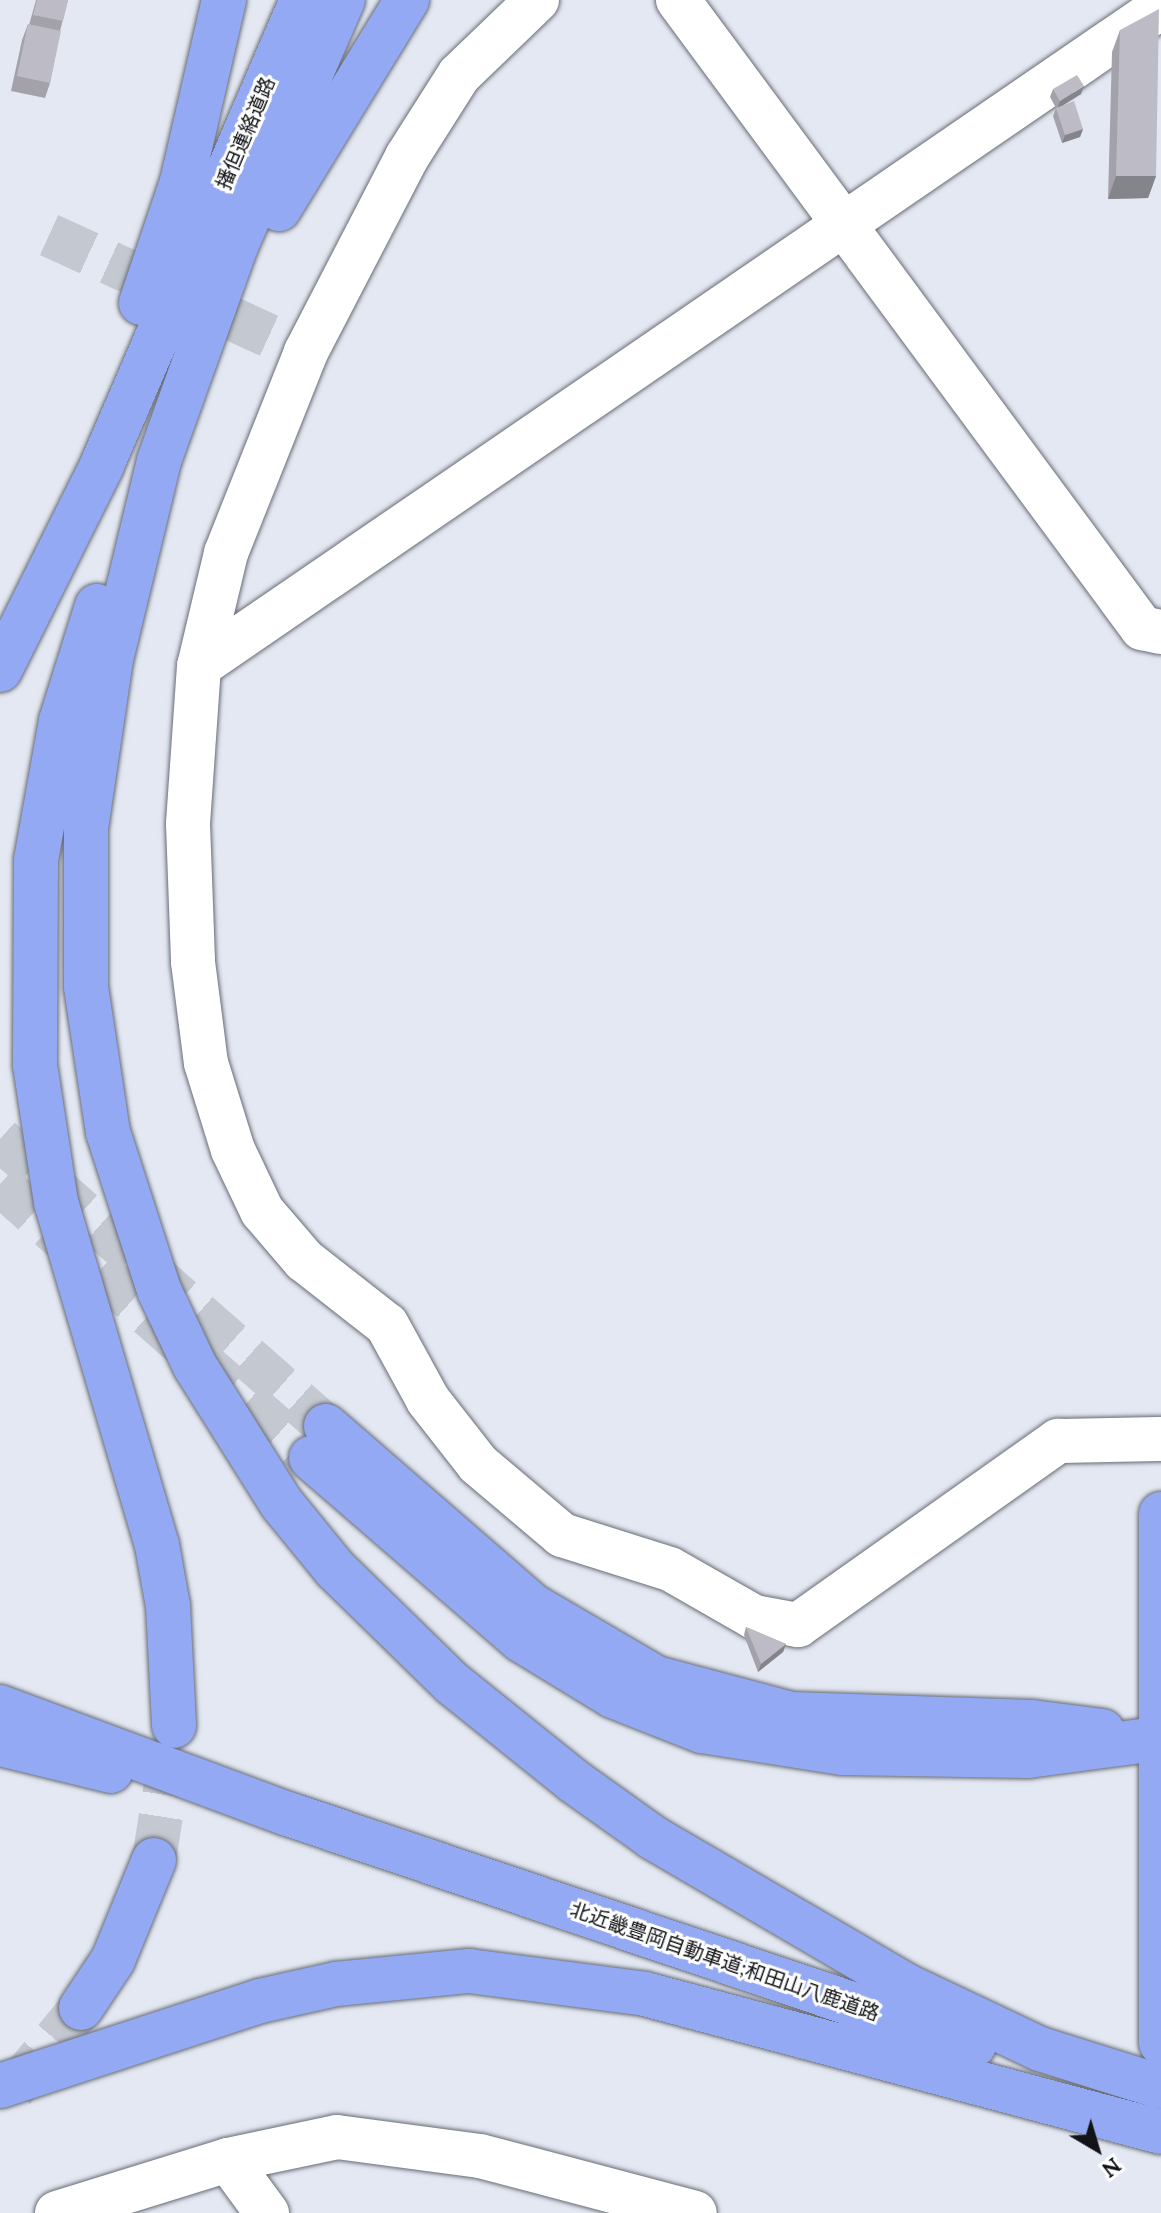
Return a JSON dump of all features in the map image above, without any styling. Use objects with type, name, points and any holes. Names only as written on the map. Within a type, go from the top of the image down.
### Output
[{"type":"highway","points":[[4,638],[87,466],[174,260],[224,0]]},
{"type":"highway","name":"播但連絡道路","points":[[174,260],[302,0]]},
{"type":"highway","name":"播但連絡道路","points":[[246,247],[343,0]]},
{"type":"highway","points":[[407,0],[246,247],[159,461],[98,654],[85,842],[86,987],[95,1064],[127,1204],[159,1290],[235,1435],[282,1504],[390,1627],[575,1782],[1033,2069],[1161,2132]]},
{"type":"highway","points":[[174,1726],[168,1606],[157,1545],[56,1202],[35,1065],[36,860],[45,791],[200,384],[246,247]]},
{"type":"highway","points":[[4,638],[174,260]]},
{"type":"highway","points":[[319,1442],[521,1640],[613,1696],[702,1731],[842,1753],[1028,1756],[1156,1739]]},
{"type":"highway","points":[[1161,1514],[1156,1739],[1161,2043]]},
{"type":"highway","name":"北近畿豊岡自動車道;和田山八鹿道路","points":[[0,1707],[288,1814],[1161,2111]]},
{"type":"highway","name":"北近畿豊岡自動車道;和田山八鹿道路","points":[[0,1744],[288,1814]]},
{"type":"highway","points":[[81,2008],[113,1960],[154,1860]]},
{"type":"highway","points":[[0,2086],[260,2001],[336,1984],[469,1971],[645,1994],[1033,2069],[1161,2087]]},
{"type":"street","points":[[537,0],[459,75],[407,157],[298,349],[226,553],[199,666],[188,824],[193,962],[206,1063],[233,1150],[262,1211],[304,1260],[387,1325],[428,1400],[478,1464],[562,1535],[670,1569],[754,1617],[798,1625],[1058,1441],[1161,1439]]},
{"type":"street","points":[[678,0],[849,225],[1142,628],[1161,632]]},
{"type":"street","points":[[199,666],[849,225],[1161,7]]},
{"type":"street","points":[[57,2213],[228,2160],[337,2137],[480,2156],[695,2213]]},
{"type":"street","points":[[228,2160],[267,2213]]},
{"type":"building","points":[[37,0],[68,0],[63,21],[33,15]]},
{"type":"building","points":[[1159,9],[1156,176],[1116,176],[1120,30]]},
{"type":"building","points":[[28,24],[61,31],[50,83],[17,76]]},
{"type":"building","points":[[1077,75],[1084,86],[1060,101],[1053,89]]},
{"type":"building","points":[[1074,101],[1083,129],[1065,135],[1056,108]]},
{"type":"building","points":[[746,1627],[786,1644],[761,1664]]},
{"type":"tunnel","points":[[49,235],[289,345]]},
{"type":"tunnel","points":[[0,1139],[326,1426]]},
{"type":"tunnel","points":[[0,1184],[311,1458]]},
{"type":"tunnel","points":[[154,1860],[174,1732]]},
{"type":"tunnel","points":[[13,2090],[81,2008]]}]
